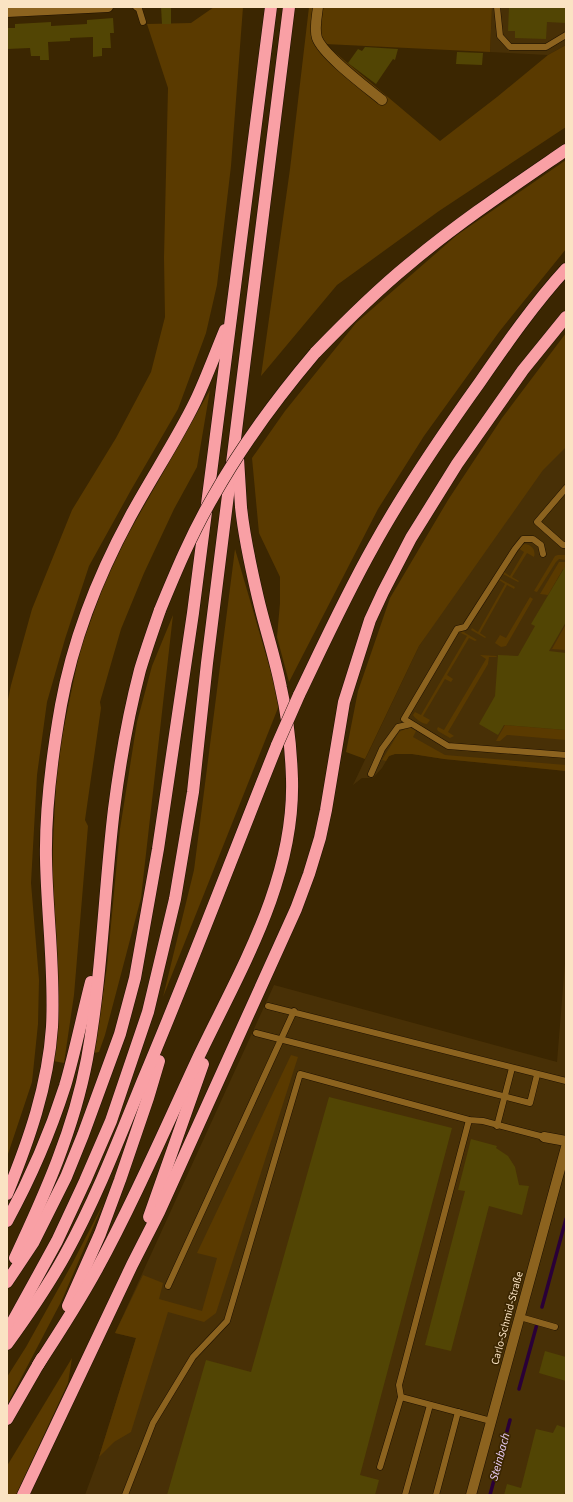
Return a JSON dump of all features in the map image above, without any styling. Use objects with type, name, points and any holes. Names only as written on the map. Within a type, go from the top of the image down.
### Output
[{"type":"highway","points":[[7,1282],[26,1254],[66,1177],[97,1101],[120,1034],[135,978],[157,856],[193,613],[271,7]]},
{"type":"highway","points":[[7,1332],[57,1241],[86,1181],[111,1121],[148,1012],[175,899],[193,792],[207,663],[289,7]]},
{"type":"highway","points":[[7,1276],[40,1206],[58,1160],[73,1115],[86,1060],[104,929],[114,807],[125,739],[140,669],[160,610],[193,536],[225,476],[267,414],[315,353],[360,307],[407,265],[492,201],[566,150]]},
{"type":"highway","points":[[7,1344],[46,1288],[84,1219],[167,1024],[277,745],[299,695],[355,582],[377,540],[440,439],[511,338],[566,269]]},
{"type":"highway","points":[[7,1194],[21,1160],[41,1097],[52,1028],[52,981],[46,858],[47,810],[52,759],[71,661],[80,632],[103,572],[130,518],[195,402],[232,314]]},
{"type":"highway","points":[[23,1495],[176,1176],[296,909],[309,874],[326,810],[344,702],[370,620],[415,532],[457,464],[523,370],[566,317]]},
{"type":"highway","points":[[7,1419],[38,1365],[79,1300],[115,1234],[249,953],[282,869],[288,841],[291,812],[292,782],[290,736],[282,688],[258,599],[242,509],[236,433]]},
{"type":"highway","points":[[7,1221],[32,1172],[50,1130],[65,1086],[104,929]]},
{"type":"highway","points":[[132,1265],[224,1003]]},
{"type":"highway","points":[[38,1365],[65,1312],[120,1180],[148,1098],[158,1064],[167,1024]]},
{"type":"street","points":[[7,12],[108,7]]},
{"type":"street","points":[[318,7],[316,26],[317,38],[322,47],[346,71],[382,100]]},
{"type":"street","points":[[544,1137],[566,1141]]},
{"type":"street","name":"Carlo-Schmid-Straße","points":[[471,1495],[566,1147]]},
{"type":"lane","points":[[136,7],[139,9],[143,22]]},
{"type":"lane","points":[[497,7],[500,36],[510,47],[546,47],[566,35]]},
{"type":"lane","points":[[564,545],[537,522],[566,488]]},
{"type":"lane","points":[[543,554],[542,545],[533,538],[523,539],[465,627],[456,629],[404,719],[448,746],[566,754]]},
{"type":"lane","points":[[371,774],[382,749],[398,727],[411,724]]},
{"type":"lane","points":[[268,1006],[294,1011],[537,1075],[566,1081]]},
{"type":"lane","points":[[168,1286],[294,1011]]},
{"type":"lane","points":[[256,1034],[530,1103],[537,1075]]},
{"type":"lane","points":[[497,1126],[512,1068]]},
{"type":"lane","points":[[125,1495],[153,1423],[193,1357],[227,1321],[300,1074],[469,1120],[483,1121],[497,1126],[544,1137]]},
{"type":"lane","points":[[380,1467],[401,1397],[399,1385],[469,1120]]},
{"type":"lane","points":[[520,1317],[555,1326]]},
{"type":"lane","points":[[401,1397],[491,1421]]},
{"type":"lane","points":[[405,1495],[430,1405]]},
{"type":"lane","points":[[436,1495],[458,1412]]},
{"type":"shaded area","points":[[214,7],[243,7],[231,166],[217,285],[206,333],[178,409],[89,566],[65,639],[47,702],[37,775],[31,883],[39,980],[38,1024],[32,1082],[7,1157],[7,704],[32,609],[72,510],[116,438],[151,372],[165,317],[164,258],[168,88],[147,24],[191,23]]},
{"type":"shaded area","points":[[309,7],[492,7],[490,52],[325,44],[440,141],[548,55],[566,45],[566,127],[439,211],[337,285],[261,376],[290,169]]},
{"type":"shaded area","points":[[492,7],[566,7],[566,45],[548,55],[490,52]]},
{"type":"shaded area","points":[[566,160],[566,249],[499,332],[424,436],[378,509],[289,682],[277,637],[280,603],[280,577],[259,533],[252,458],[285,411],[356,323],[457,235]]},
{"type":"shaded area","points":[[566,333],[566,447],[543,470],[419,646],[365,759],[346,752],[358,691],[390,598],[448,500],[502,418]]},
{"type":"shaded area","points":[[210,390],[197,467],[174,509],[144,573],[121,629],[100,702],[101,708],[85,820],[88,826],[74,995],[64,1063],[53,1061],[52,867],[57,760],[80,650],[104,584],[127,536]]},
{"type":"shaded area","points":[[566,422],[566,771],[444,759],[412,754],[395,754],[389,756],[382,768],[373,778],[362,778],[353,785],[419,646]]},
{"type":"shaded area","points":[[525,544],[530,545],[533,548],[534,557],[527,553],[512,577],[519,581],[518,582],[503,574],[504,572],[510,576],[524,552],[518,548]]},
{"type":"shaded area","points":[[235,549],[280,703],[163,997],[194,870]]},
{"type":"shaded area","points":[[566,555],[566,560],[559,559],[537,592],[534,591],[555,556]]},
{"type":"shaded area","points":[[559,562],[566,562],[566,571],[563,569],[548,595],[540,594]]},
{"type":"shaded area","points":[[500,579],[515,587],[514,589],[507,585],[480,633],[486,637],[485,638],[471,630],[472,628],[478,632],[505,584],[499,580]]},
{"type":"shaded area","points":[[530,597],[533,599],[506,646],[501,647],[495,643],[500,635],[506,638]]},
{"type":"shaded area","points":[[173,615],[141,898],[105,1035],[99,1052],[94,1053],[107,967],[120,829],[137,722],[152,666]]},
{"type":"shaded area","points":[[566,624],[566,650],[552,649]]},
{"type":"shaded area","points":[[462,631],[477,640],[475,641],[469,638],[447,675],[453,679],[451,682],[445,679],[423,716],[430,720],[427,724],[423,723],[417,720],[413,715],[415,712],[421,715],[467,636],[461,633]]},
{"type":"shaded area","points":[[480,655],[497,656],[489,657],[488,664],[448,732],[454,736],[450,738],[437,729],[438,727],[444,730],[486,659]]},
{"type":"shaded area","points":[[505,725],[566,730],[566,740],[507,735],[500,741],[496,741]]},
{"type":"shaded area","points":[[407,728],[411,728],[416,731],[413,737],[445,755],[566,765],[566,771],[444,759],[412,754],[395,754],[389,756],[386,761],[382,760],[399,732]]},
{"type":"shaded area","points":[[566,951],[566,1495],[85,1495],[99,1457],[136,1338],[115,1333],[274,985],[557,1062]]},
{"type":"shaded area","points":[[291,1055],[298,1057],[216,1313],[204,1322],[168,1312],[131,1432],[114,1442],[99,1457],[136,1338],[115,1333],[143,1275],[163,1283],[159,1299],[202,1311],[217,1258],[197,1253]]},
{"type":"shaded area","points":[[104,1202],[62,1300],[7,1405],[7,1377],[26,1347]]},
{"type":"shaded area","points":[[72,1358],[68,1383],[16,1495],[7,1495],[7,1466]]},
{"type":"building","points":[[161,7],[171,7],[171,24],[162,24]]},
{"type":"building","points":[[509,7],[566,7],[566,23],[547,22],[546,39],[515,38],[515,31],[508,31]]},
{"type":"building","points":[[113,18],[114,33],[110,33],[111,48],[102,48],[102,56],[93,57],[93,37],[70,38],[70,41],[48,42],[49,60],[40,60],[40,56],[31,56],[30,48],[7,49],[7,28],[15,28],[15,24],[51,22],[51,26],[87,24],[87,20]]},
{"type":"building","points":[[365,47],[398,49],[395,60],[393,59],[376,84],[348,63],[358,49],[362,51]]},
{"type":"building","points":[[457,52],[483,53],[482,65],[456,64]]},
{"type":"building","points":[[566,565],[566,622],[549,651],[566,653],[566,730],[504,725],[498,735],[479,724],[495,696],[498,655],[518,656],[535,626],[531,624]]},
{"type":"building","points":[[329,1097],[452,1128],[360,1475],[379,1480],[375,1495],[167,1495],[206,1360],[251,1372]]},
{"type":"building","points":[[471,1139],[497,1146],[496,1148],[508,1156],[515,1167],[519,1185],[529,1186],[522,1215],[489,1206],[451,1351],[425,1345],[465,1191],[458,1190]]},
{"type":"building","points":[[545,1351],[566,1357],[566,1381],[539,1373]]},
{"type":"building","points":[[557,1425],[566,1428],[566,1488],[564,1495],[504,1495],[507,1484],[521,1488],[536,1429],[553,1433]]},
{"type":"waterway","name":"Steinbach","points":[[542,1307],[566,1219]]},
{"type":"waterway","name":"Steinbach","points":[[519,1389],[537,1324]]},
{"type":"waterway","name":"Steinbach","points":[[490,1495],[510,1420]]}]
